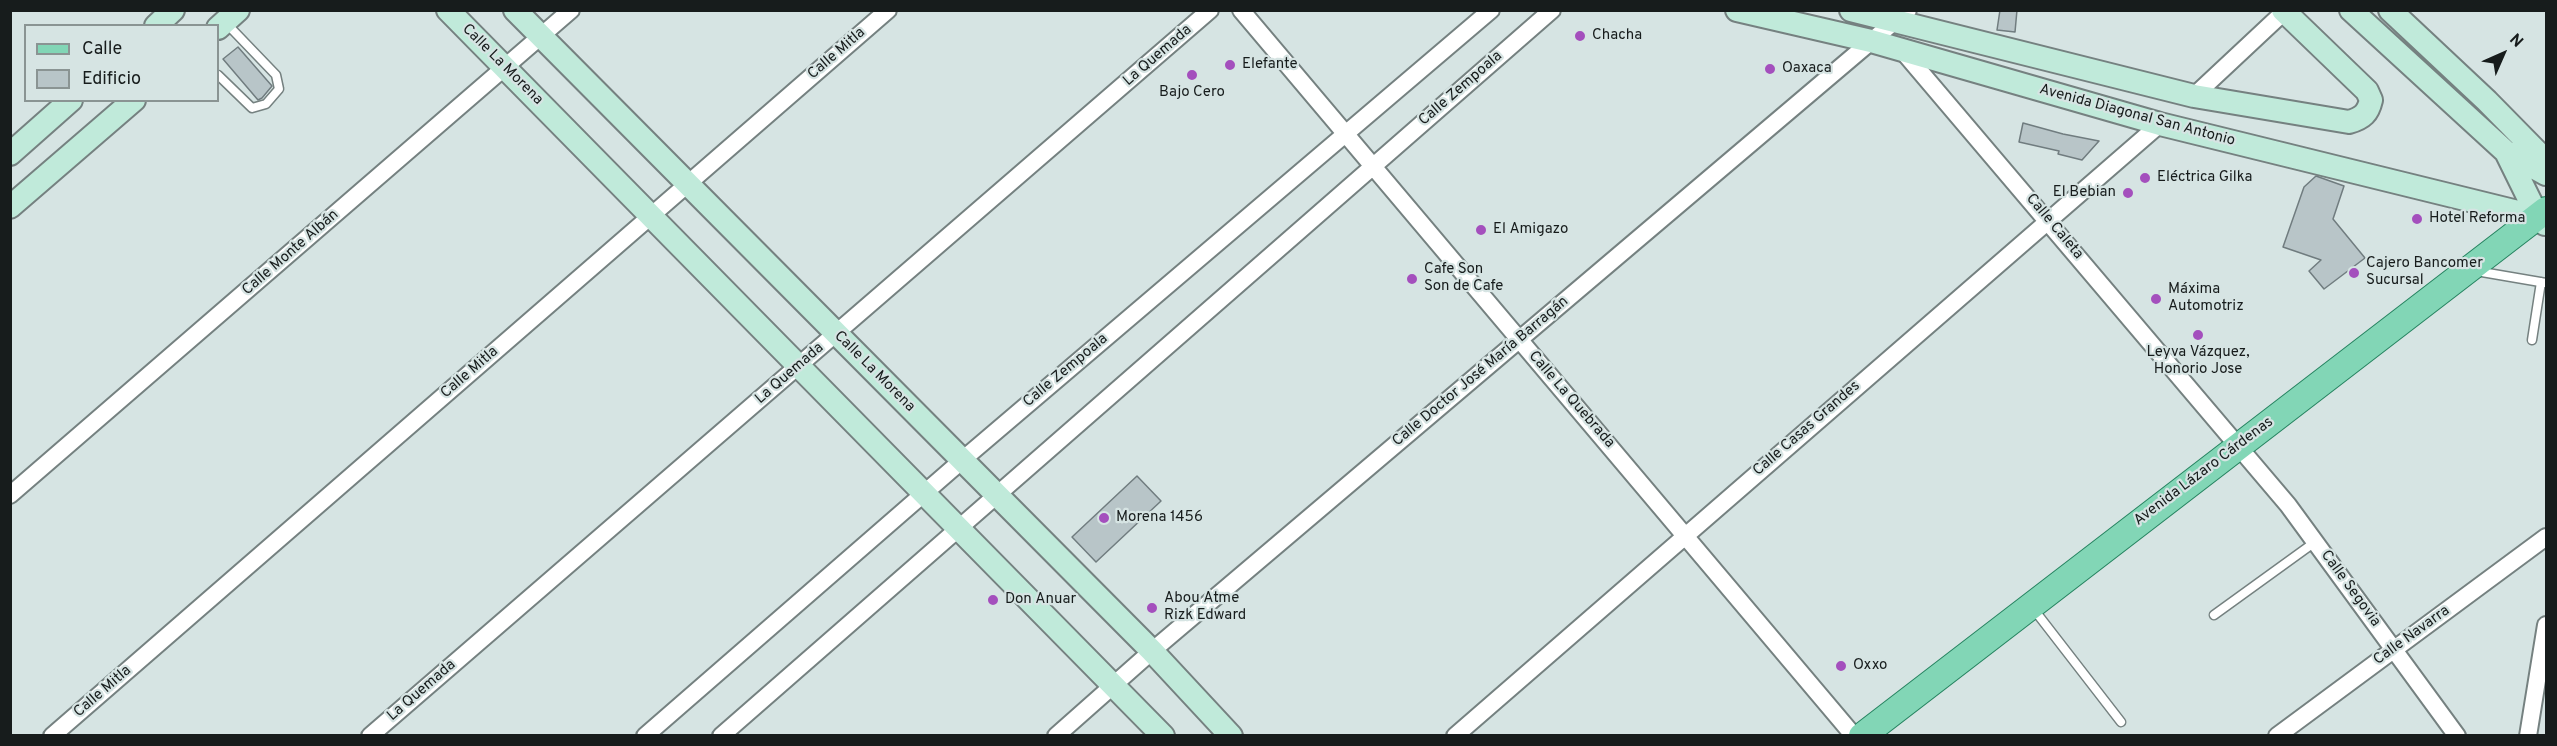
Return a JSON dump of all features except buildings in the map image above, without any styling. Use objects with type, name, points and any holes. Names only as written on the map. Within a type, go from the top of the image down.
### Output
[{"type":"main road","name":"Avenida Lázaro Cárdenas","points":[[1863,735],[2030,604],[2468,270],[2544,218]]},
{"type":"street","points":[[158,24],[173,10]]},
{"type":"street","name":"Calle La Morena","points":[[448,10],[1163,735]]},
{"type":"street","name":"Calle La Morena","points":[[515,10],[1152,651],[1231,735]]},
{"type":"street","name":"Calle Monte Albán","points":[[10,495],[571,10]]},
{"type":"street","name":"Calle Mitla","points":[[52,735],[888,10]]},
{"type":"street","name":"La Quemada","points":[[370,735],[1210,10]]},
{"type":"street","name":"Calle La Quebrada","points":[[1241,10],[1854,735]]},
{"type":"street","name":"Calle Zempoala","points":[[645,735],[1491,10]]},
{"type":"street","name":"Calle Zempoala","points":[[721,735],[1552,10]]},
{"type":"street","name":"Avenida Diagonal San Antonio","points":[[1737,10],[1879,20],[2194,96],[2349,122],[2361,119],[2368,111],[2371,99],[2367,91],[2285,11]]},
{"type":"street","points":[[2351,10],[2506,152],[2547,174]]},
{"type":"street","points":[[2390,10],[2547,161]]},
{"type":"street","points":[[2194,96],[2285,11]]},
{"type":"street","name":"Avenida Diagonal San Antonio","points":[[1879,20],[1902,50],[2160,124],[2544,218]]},
{"type":"street","name":"Calle Doctor José María Barragán","points":[[1056,735],[1519,339],[1879,20]]},
{"type":"street","name":"Calle Caleta","points":[[1902,50],[2237,446]]},
{"type":"street","points":[[10,154],[69,102]]},
{"type":"street","points":[[10,207],[132,102]]},
{"type":"street","name":"Calle Casas Grandes","points":[[1455,735],[2160,124]]},
{"type":"street","points":[[2506,152],[2544,218]]},
{"type":"street","name":"Calle Segovia","points":[[2237,446],[2316,541],[2457,735]]},
{"type":"street","name":"Calle Navarra","points":[[2277,735],[2547,537]]},
{"type":"street","points":[[2528,735],[2547,626]]},
{"type":"lane","points":[[219,76],[252,108],[266,104],[279,89],[280,82],[276,75],[227,20]]},
{"type":"lane","points":[[2468,270],[2544,283],[2532,340]]},
{"type":"lane","points":[[2214,615],[2316,541]]},
{"type":"lane","points":[[2030,604],[2121,722]]},
{"type":"place","name":"Chacha","points":[[1580,36]]},
{"type":"place","name":"Elefante","points":[[1230,65]]},
{"type":"place","name":"Oaxaca","points":[[1770,69]]},
{"type":"place","name":"Bajo Cero","points":[[1192,75]]},
{"type":"place","name":"Eléctrica Gilka","points":[[2145,178]]},
{"type":"place","name":"El Bebian","points":[[2128,193]]},
{"type":"place","name":"Hotel Reforma","points":[[2417,219]]},
{"type":"place","name":"El Amigazo","points":[[1481,230]]},
{"type":"place","name":"Cajero Bancomer Sucursal","points":[[2354,273]]},
{"type":"place","name":"Cafe Son Son de Cafe","points":[[1412,279]]},
{"type":"place","name":"Máxima Automotriz","points":[[2156,299]]},
{"type":"place","name":"Leyva Vázquez, Honorio Jose","points":[[2198,335]]},
{"type":"place","name":"Morena 1456","points":[[1104,518]]},
{"type":"place","name":"Don Anuar","points":[[993,600]]},
{"type":"place","name":"Abou Atme Rizk Edward","points":[[1152,608]]},
{"type":"place","name":"Oxxo","points":[[1841,666]]}]
